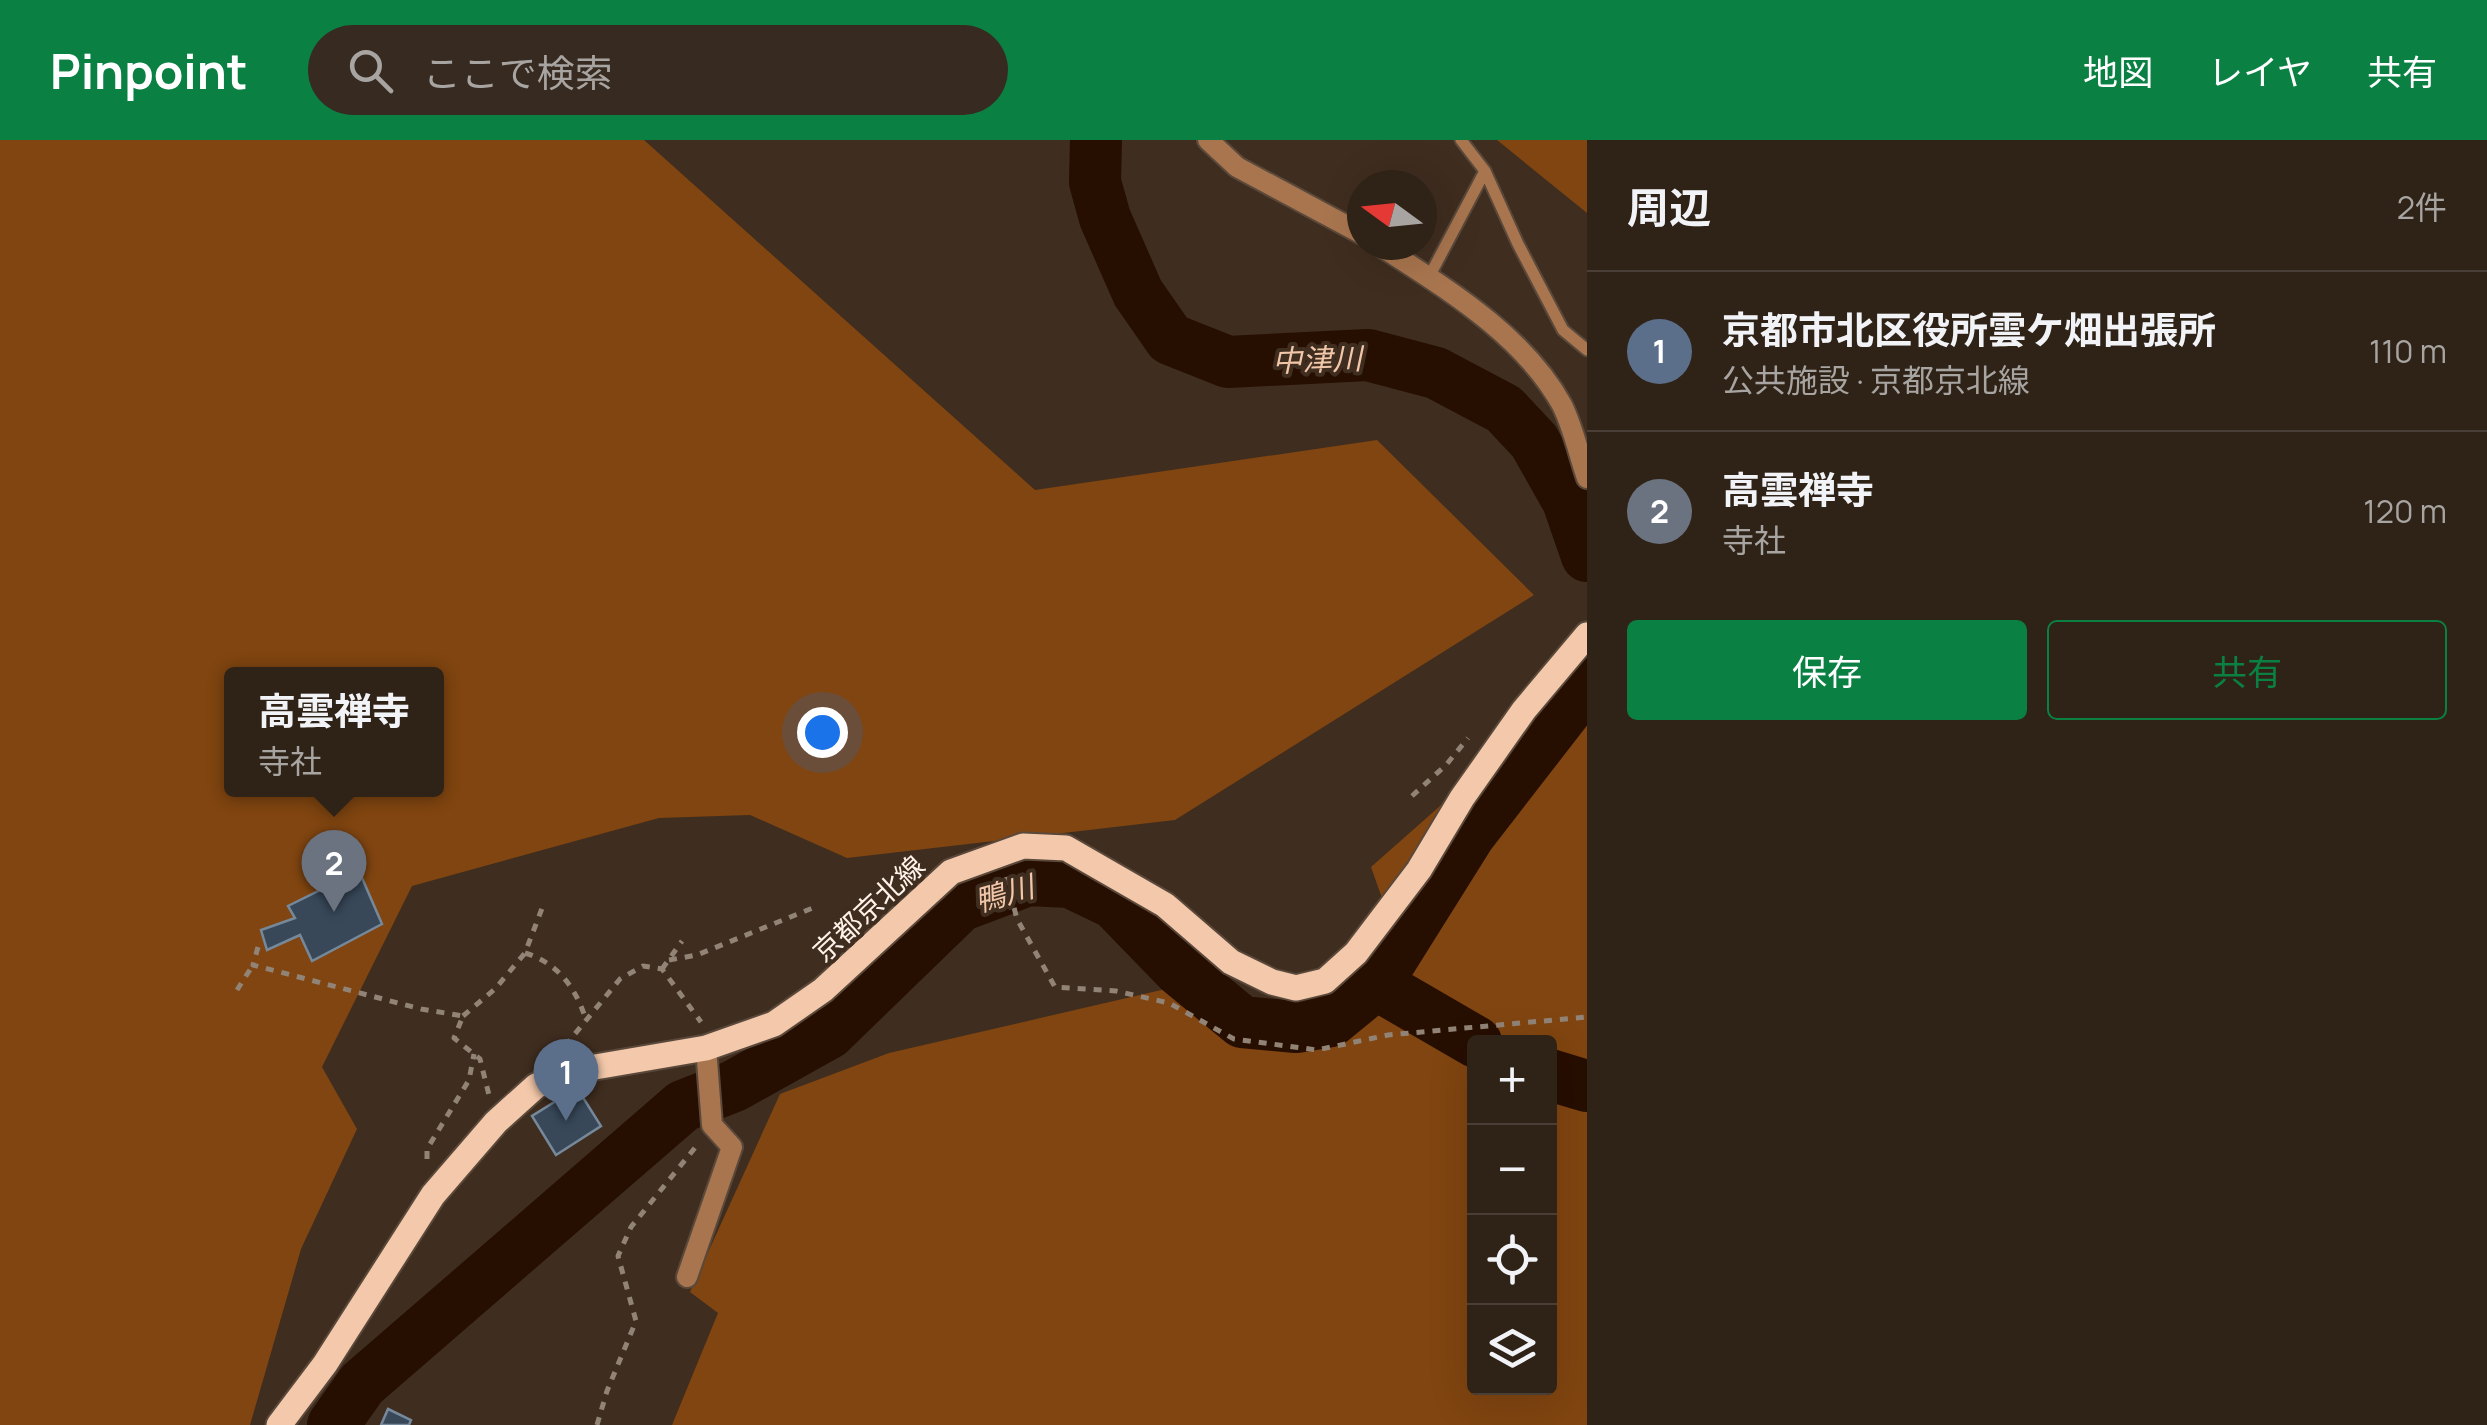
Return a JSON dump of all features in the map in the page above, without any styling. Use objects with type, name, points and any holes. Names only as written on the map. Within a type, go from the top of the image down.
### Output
[{"type":"main road","name":"京都京北線","points":[[280,1425],[325,1364],[433,1195],[496,1122],[536,1086],[566,1072],[706,1048],[774,1024],[823,990],[951,872],[1024,846],[1066,848],[1165,905],[1231,962],[1272,982],[1296,988],[1325,980],[1356,953],[1419,870],[1462,798],[1524,710],[1587,635]]},
{"type":"street","points":[[1208,140],[1238,167],[1347,226]]},
{"type":"street","points":[[1402,260],[1496,327],[1530,361],[1562,406],[1587,478]]},
{"type":"street","points":[[687,1278],[732,1147],[712,1125],[706,1048]]},
{"type":"lane","points":[[1461,140],[1485,172],[1563,330],[1587,350]]},
{"type":"lane","points":[[1429,277],[1485,172]]},
{"type":"path","points":[[496,1122],[480,1058],[454,1038],[463,1016],[495,989],[525,952],[544,903]]},
{"type":"path","points":[[669,960],[697,955],[816,907]]},
{"type":"path","points":[[662,969],[682,941]]},
{"type":"path","points":[[237,990],[253,965],[258,946]]},
{"type":"path","points":[[525,952],[540,958],[578,992],[586,1020],[620,979],[644,966],[662,969],[705,1028],[706,1048]]},
{"type":"path","points":[[253,965],[421,1010],[463,1016]]},
{"type":"path","points":[[426,1164],[427,1149],[468,1080],[474,1054]]},
{"type":"path","points":[[597,1425],[636,1321],[618,1256],[630,1228],[712,1125]]},
{"type":"shaded area","points":[[0,140],[644,140],[1035,490],[1377,440],[1534,595],[1175,820],[847,858],[750,815],[659,818],[412,886],[322,1067],[357,1129],[301,1249],[250,1425],[0,1425]]},
{"type":"shaded area","points":[[1497,140],[1587,140],[1587,213]]},
{"type":"shaded area","points":[[1587,676],[1587,1425],[672,1425],[718,1313],[690,1292],[780,1094],[889,1053],[1183,985],[1323,1012],[1411,980],[1371,867]]},
{"type":"building","points":[[359,871],[382,924],[312,961],[300,935],[267,950],[261,930],[295,918],[288,906]]},
{"type":"building","points":[[577,1088],[601,1126],[556,1155],[532,1116]]},
{"type":"building","points":[[388,1409],[411,1420],[409,1425],[381,1425]]},
{"type":"waterway","name":"中津川","points":[[1096,140],[1095,182],[1105,218],[1138,293],[1170,339],[1228,362],[1368,355],[1436,373],[1504,409],[1534,441],[1568,501],[1587,556]]},
{"type":"waterway","name":"鴨川","points":[[333,1425],[362,1384],[683,1106],[734,1086],[829,1033],[960,906],[1028,880],[1070,882],[1114,903],[1179,970],[1242,1022],[1296,1027],[1331,1021],[1376,984],[1470,834],[1587,683]]},
{"type":"waterway","points":[[1376,984],[1467,1037]]},
{"type":"waterway","points":[[1557,1077],[1587,1086]]},
{"type":"place","name":"高雲禅寺","points":[[334,912]]},
{"type":"place","name":"京都市北区役所雲ケ畑出張所","points":[[566,1121]]}]
